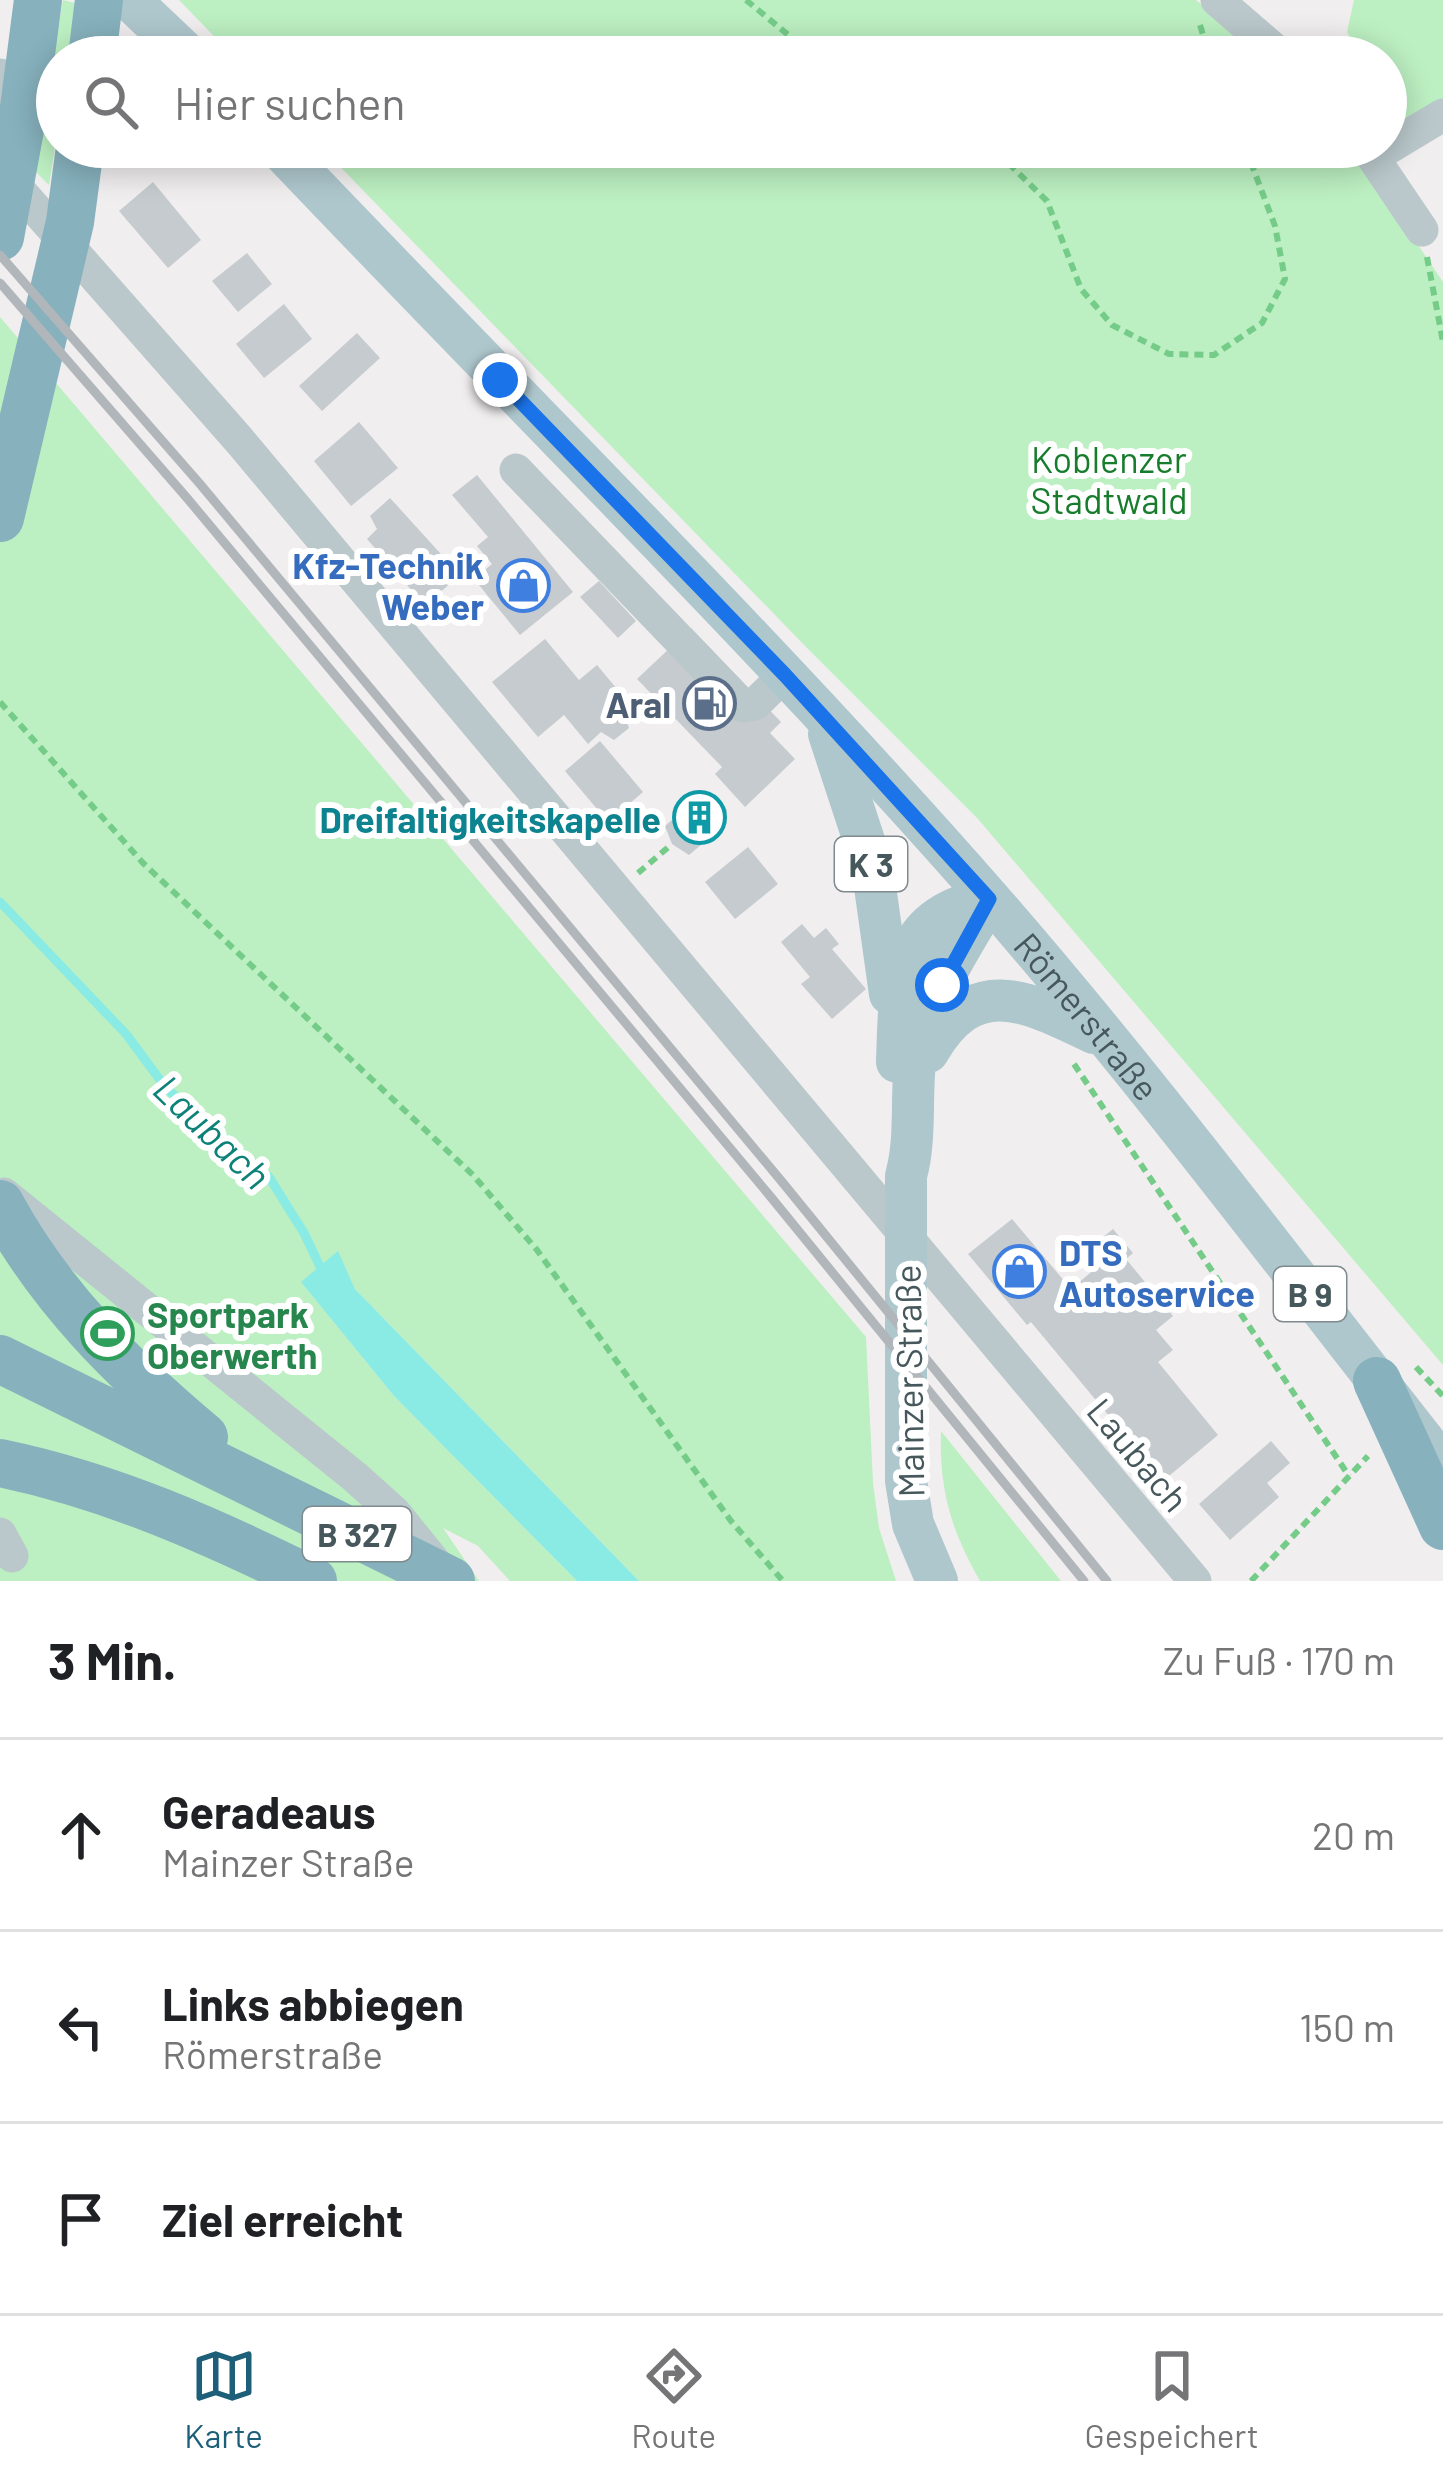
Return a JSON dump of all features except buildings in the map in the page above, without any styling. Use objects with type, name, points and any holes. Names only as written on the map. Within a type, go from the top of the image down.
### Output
[{"type":"highway","points":[[0,237],[38,0]]},
{"type":"highway","points":[[95,36],[99,0]]},
{"type":"highway","points":[[0,518],[70,222],[77,168]]},
{"type":"highway","name":"B 327","points":[[0,1204],[43,1274],[111,1354],[262,1487]]},
{"type":"highway","name":"B 327","points":[[0,1359],[450,1581]]},
{"type":"highway","points":[[1377,1381],[1443,1526]]},
{"type":"highway","name":"B 327","points":[[0,1463],[119,1495],[313,1581]]},
{"type":"main road","points":[[130,0],[168,36]]},
{"type":"main road","name":"Römerstraße","points":[[298,168],[785,675],[989,899],[1108,1040],[1377,1381]]},
{"type":"main road","name":"K 3","points":[[823,716],[872,866],[887,978],[899,1017]]},
{"type":"main road","name":"Mainzer Straße","points":[[906,1176],[898,1140],[899,1017],[905,966],[922,932],[944,912],[989,899]]},
{"type":"main road","name":"Mainzer Straße","points":[[937,1581],[913,1524],[905,1431],[906,1176],[913,1079],[929,1010],[989,899]]},
{"type":"main road","name":"K 3","points":[[913,1079],[947,1023],[961,1011],[988,1000],[1031,1005],[1108,1040]]},
{"type":"main road","name":"B 9","points":[[1377,1381],[1443,1465]]},
{"type":"street","points":[[1217,0],[1259,36]]},
{"type":"street","points":[[0,75],[4,109],[0,119]]},
{"type":"street","points":[[1407,133],[1443,115]]},
{"type":"street","points":[[1381,168],[1422,230]]},
{"type":"street","name":"Laubach","points":[[0,169],[239,440],[1195,1581]]},
{"type":"street","points":[[516,470],[743,706],[755,704],[785,675]]},
{"type":"street","points":[[651,611],[688,575]]},
{"type":"street","points":[[0,1191],[368,1488],[424,1544],[450,1581]]},
{"type":"path","points":[[746,0],[790,36]]},
{"type":"path","points":[[1013,168],[1047,201],[1081,289],[1112,325],[1169,354],[1214,355],[1262,323],[1286,279],[1275,226],[1253,168]]},
{"type":"path","points":[[1422,230],[1443,342]]},
{"type":"path","points":[[0,702],[143,863],[473,1175],[538,1250],[731,1522],[783,1581]]},
{"type":"path","points":[[616,891],[672,844]]},
{"type":"path","points":[[1064,1050],[1349,1476]]},
{"type":"path","points":[[1251,1581],[1375,1449]]},
{"type":"green space","points":[[63,0],[75,3],[71,36],[57,36]]},
{"type":"green space","points":[[179,0],[1196,0],[1240,36],[214,36]]},
{"type":"green space","points":[[1354,0],[1443,0],[1443,108],[1407,130],[1407,36],[1349,36]]},
{"type":"green space","points":[[36,165],[52,168],[49,185],[35,171]]},
{"type":"green space","name":"Koblenzer Stadtwald","points":[[341,168],[1366,168],[1443,282],[1443,1365],[978,819]]},
{"type":"green space","points":[[0,317],[866,1337],[873,1483],[879,1528],[896,1581],[639,1581],[355,1289],[338,1252],[302,1283],[394,1396],[577,1581],[510,1581],[478,1546],[443,1528],[479,1581],[0,1581]]},
{"type":"green space","points":[[941,1431],[1061,1581],[980,1581],[949,1509]]},
{"type":"water","points":[[338,1251],[355,1289],[639,1581],[577,1581],[394,1396],[301,1282]]},
{"type":"waterway","name":"Laubach","points":[[0,902],[126,1034],[166,1088],[269,1177],[324,1275]]},
{"type":"railway","points":[[0,255],[200,484],[783,1183],[1107,1581]]},
{"type":"railway","points":[[0,283],[187,498],[770,1196],[1084,1581]]},
{"type":"place","name":"Kfz-Technik Weber","points":[[523,585]]},
{"type":"place","name":"Aral","points":[[710,703]]},
{"type":"place","name":"Dreifaltigkeitskapelle","points":[[700,818]]},
{"type":"place","name":"DTS Autoservice","points":[[1020,1272]]},
{"type":"place","name":"Sportpark Oberwerth","points":[[108,1334]]},
{"type":"route","points":[[500,380],[785,675],[989,899],[942,985]]}]
